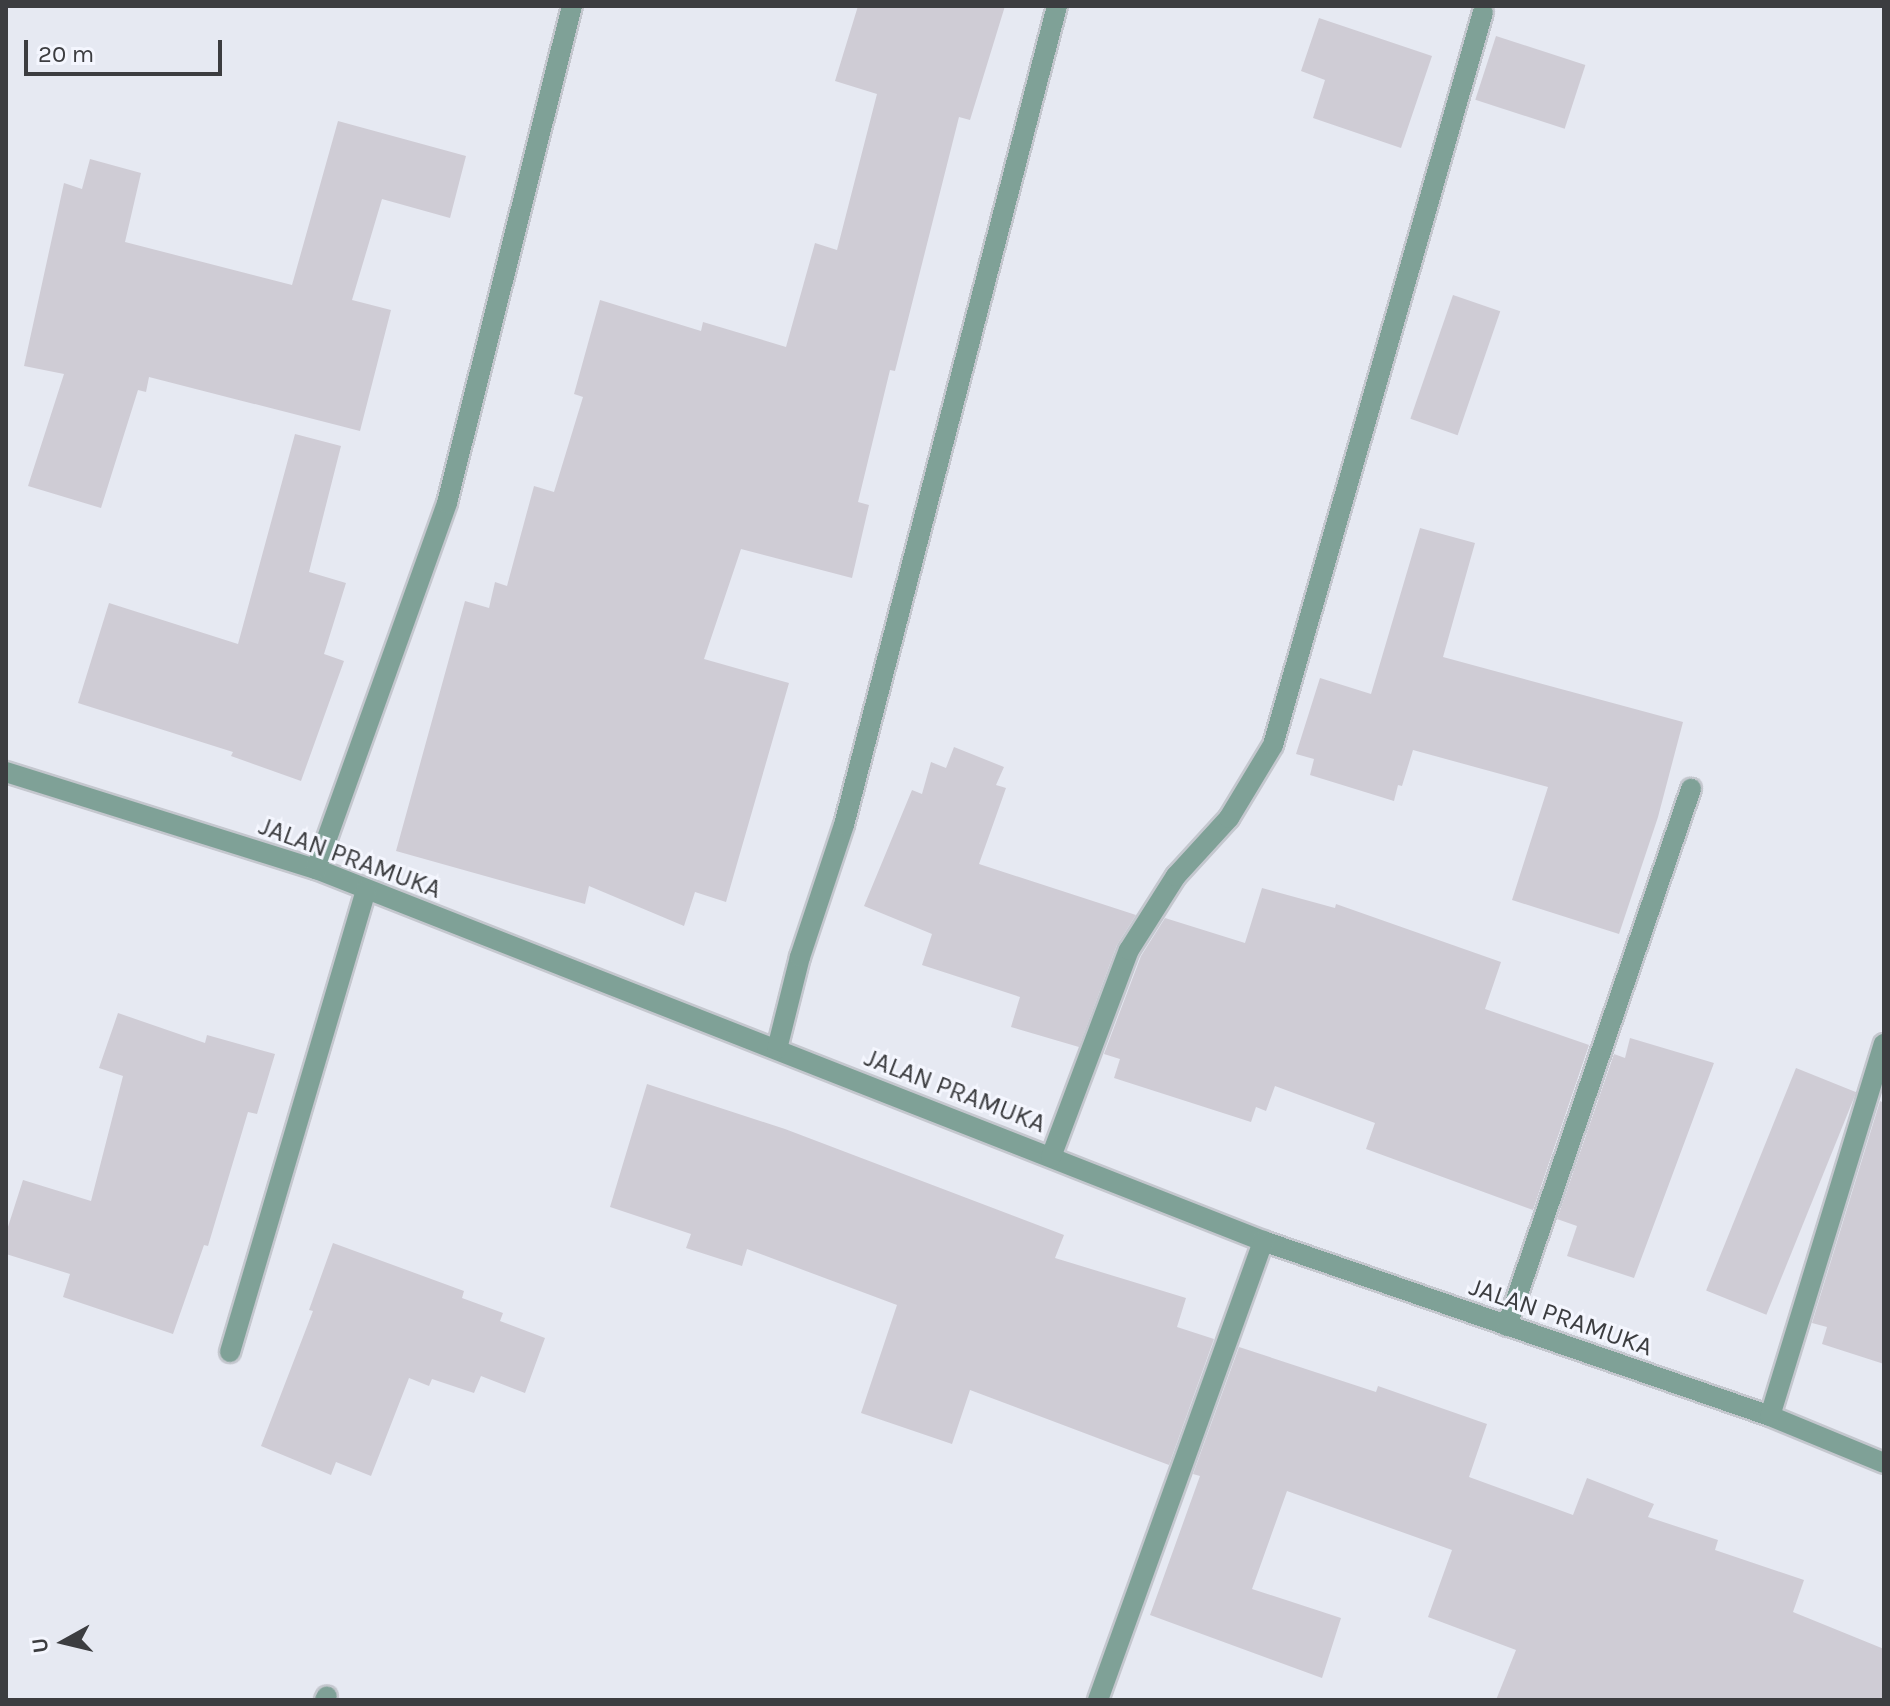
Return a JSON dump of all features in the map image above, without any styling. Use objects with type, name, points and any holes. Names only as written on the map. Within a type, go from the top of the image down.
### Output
[{"type":"street","points":[[316,869],[447,503],[572,6]]},
{"type":"street","points":[[777,1049],[800,957],[844,825],[1057,6]]},
{"type":"street","points":[[1051,1157],[1129,950],[1176,876],[1229,818],[1273,745],[1483,12]]},
{"type":"street","name":"JALAN PRAMUKA","points":[[6,772],[316,869],[1263,1241],[1770,1416],[1884,1463]]},
{"type":"street","points":[[1507,1326],[1691,789]]},
{"type":"street","points":[[230,1352],[366,891]]},
{"type":"street","points":[[1770,1416],[1884,1044]]},
{"type":"street","points":[[1098,1700],[1263,1241]]},
{"type":"building","points":[[858,6],[1005,6],[970,120],[959,117],[895,371],[890,370],[858,502],[869,505],[852,578],[741,549],[704,659],[789,683],[726,902],[695,892],[684,926],[589,886],[585,904],[396,851],[465,601],[489,608],[495,582],[507,586],[534,486],[554,492],[583,397],[574,394],[600,300],[701,331],[703,322],[786,347],[815,243],[837,250],[877,94],[835,81]]},
{"type":"building","points":[[1319,18],[1432,56],[1401,148],[1313,118],[1325,80],[1301,71]]},
{"type":"building","points":[[1496,36],[1585,65],[1565,129],[1475,100]]},
{"type":"building","points":[[338,121],[466,156],[450,218],[382,199],[352,300],[391,310],[360,431],[149,377],[146,392],[138,390],[101,508],[28,486],[64,374],[24,366],[64,183],[82,189],[90,159],[141,173],[125,242],[292,285]]},
{"type":"building","points":[[1453,295],[1500,311],[1458,435],[1410,419]]},
{"type":"building","points":[[295,434],[341,446],[309,572],[346,583],[324,654],[344,661],[301,781],[231,756],[233,752],[78,703],[109,603],[238,644]]},
{"type":"building","points":[[1420,528],[1475,543],[1443,657],[1683,722],[1658,817],[1619,934],[1512,900],[1548,787],[1413,750],[1394,801],[1310,775],[1314,759],[1296,754],[1320,678],[1371,694]]},
{"type":"building","points":[[954,747],[1004,767],[996,785],[1006,788],[979,864],[1136,915],[1117,945],[1079,1047],[1011,1027],[1020,997],[922,965],[932,934],[864,906],[912,790],[922,794],[931,762],[946,768]]},
{"type":"building","points":[[1262,888],[1335,908],[1336,904],[1501,962],[1485,1009],[1589,1045],[1533,1210],[1366,1149],[1375,1123],[1275,1086],[1266,1111],[1256,1107],[1251,1122],[1114,1078],[1120,1059],[1104,1054],[1141,956],[1165,918],[1245,943]]},
{"type":"building","points":[[118,1013],[205,1043],[207,1035],[275,1054],[257,1114],[248,1112],[208,1246],[204,1245],[173,1334],[63,1297],[70,1274],[6,1254],[6,1233],[23,1180],[91,1201],[123,1076],[99,1068]]},
{"type":"building","points":[[1630,1038],[1714,1063],[1634,1278],[1567,1256],[1577,1226],[1557,1219],[1614,1054],[1625,1058]]},
{"type":"building","points":[[1796,1068],[1856,1092],[1766,1315],[1706,1291]]},
{"type":"building","points":[[647,1084],[785,1129],[1064,1235],[1055,1258],[1186,1298],[1177,1327],[1214,1339],[1169,1465],[970,1390],[952,1444],[861,1413],[897,1305],[747,1249],[742,1266],[686,1248],[691,1234],[610,1207]]},
{"type":"building","points":[[1880,1101],[1884,1103],[1884,1364],[1822,1344],[1827,1327],[1812,1323]]},
{"type":"building","points":[[333,1243],[464,1291],[462,1298],[503,1313],[500,1321],[545,1338],[525,1393],[481,1376],[474,1393],[432,1379],[429,1386],[409,1378],[371,1476],[336,1462],[331,1475],[261,1446],[313,1311],[309,1310]]},
{"type":"building","points":[[1239,1347],[1376,1392],[1378,1386],[1487,1424],[1469,1477],[1573,1515],[1587,1478],[1654,1504],[1648,1517],[1718,1540],[1715,1550],[1804,1580],[1793,1612],[1884,1649],[1884,1700],[1496,1700],[1516,1650],[1428,1617],[1452,1550],[1287,1491],[1252,1589],[1341,1618],[1322,1678],[1150,1615],[1200,1476],[1193,1474]]}]
